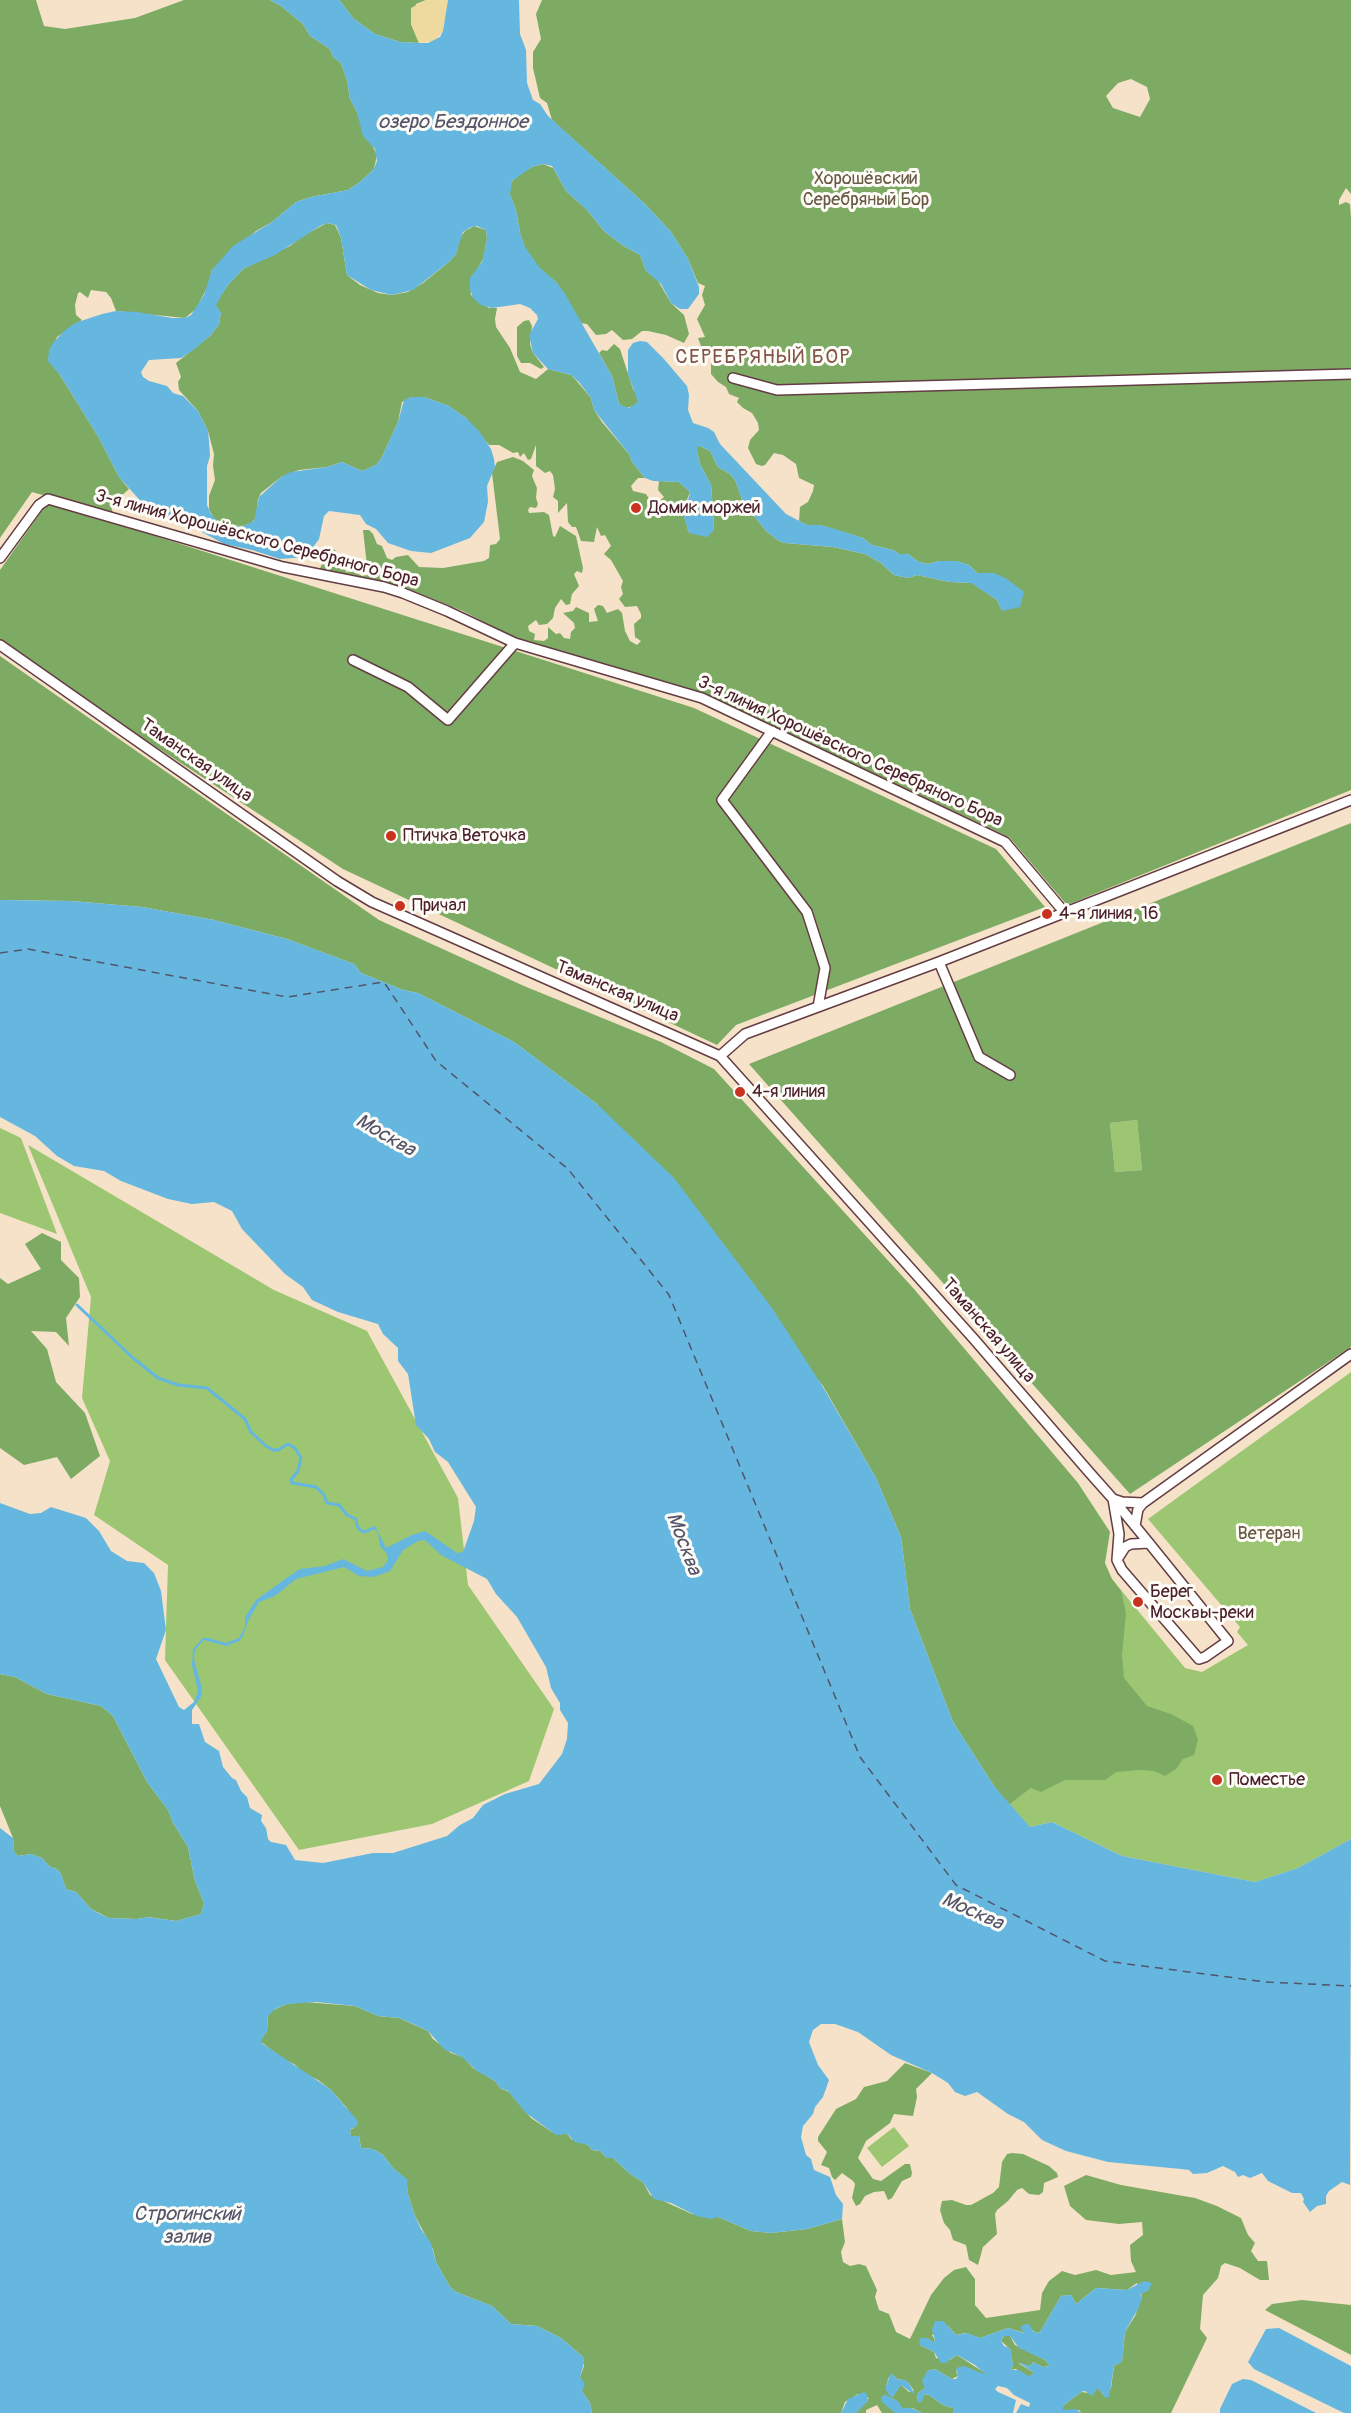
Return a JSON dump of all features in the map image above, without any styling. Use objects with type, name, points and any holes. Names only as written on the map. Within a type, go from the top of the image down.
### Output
[{"type":"street","points":[[733,378],[777,390],[1351,374]]},
{"type":"street","name":"3-я линия Хорошёвского Серебряного Бора","points":[[0,558],[39,505],[48,499],[283,567],[393,590],[447,611],[515,643],[702,698],[772,731],[1005,843],[1065,913]]},
{"type":"street","points":[[353,660],[408,687],[448,720],[515,643]]},
{"type":"street","name":"Таманская улица","points":[[0,645],[337,881],[372,902],[720,1056],[965,1329],[1113,1499],[1228,1641],[1199,1659],[1122,1570],[1118,1560]]},
{"type":"street","points":[[772,731],[722,800],[807,912],[825,968],[818,1007]]},
{"type":"street","points":[[720,1056],[745,1034],[939,962],[1351,800]]},
{"type":"street","points":[[939,962],[979,1057],[1010,1075]]},
{"type":"street","points":[[1135,1526],[1138,1509],[1143,1503],[1351,1354]]},
{"type":"street","points":[[1118,1560],[1119,1534],[1113,1499],[1143,1503]]},
{"type":"street","points":[[1118,1560],[1125,1547],[1131,1544],[1149,1543]]},
{"type":"green space","points":[[0,0],[36,0],[44,26],[65,29],[135,18],[184,0],[270,0],[303,24],[310,36],[330,49],[333,57],[341,63],[350,99],[367,140],[377,155],[374,169],[348,190],[296,202],[272,222],[256,231],[212,270],[207,288],[196,309],[185,318],[116,311],[106,292],[91,290],[88,298],[78,293],[75,305],[76,315],[82,320],[57,337],[48,360],[60,375],[99,438],[119,477],[129,489],[111,505],[113,515],[32,492],[0,538]]},
{"type":"green space","points":[[339,0],[426,0],[416,4],[411,24],[419,43],[400,42],[375,34],[354,19]]},
{"type":"green space","name":"Хорошёвский Серебряный Бор","points":[[542,0],[1351,0],[1351,194],[1346,188],[1339,200],[1339,205],[1346,202],[1350,204],[1351,217],[1351,790],[1067,905],[1009,837],[705,694],[515,638],[463,611],[400,586],[319,571],[329,547],[343,559],[346,572],[354,571],[362,576],[368,575],[363,530],[369,530],[373,534],[387,558],[392,560],[408,555],[419,567],[443,568],[484,561],[489,558],[490,545],[496,544],[500,539],[492,473],[497,462],[513,457],[523,461],[534,470],[532,476],[537,488],[538,504],[536,508],[530,507],[529,513],[544,512],[549,515],[555,537],[560,526],[576,536],[583,568],[582,573],[577,571],[574,574],[579,586],[572,594],[570,604],[566,605],[561,599],[555,608],[553,618],[547,624],[539,625],[536,620],[528,626],[529,631],[535,634],[534,640],[544,641],[548,638],[548,627],[556,634],[560,633],[564,638],[570,639],[571,632],[575,628],[574,623],[563,613],[573,611],[576,607],[589,613],[589,622],[598,621],[594,609],[598,605],[603,606],[607,613],[618,609],[622,613],[625,631],[630,641],[637,645],[641,641],[635,637],[634,624],[641,618],[641,614],[637,606],[625,607],[619,599],[623,594],[621,587],[623,581],[611,560],[604,554],[611,546],[605,535],[601,536],[597,527],[594,542],[581,541],[576,527],[572,527],[568,522],[567,503],[558,513],[558,501],[553,497],[555,489],[553,475],[550,471],[545,473],[536,466],[536,445],[531,459],[528,460],[524,453],[520,457],[518,452],[513,453],[499,445],[489,445],[466,418],[449,406],[424,397],[412,397],[402,402],[398,422],[376,465],[362,471],[342,462],[327,467],[299,470],[281,477],[261,493],[256,518],[251,523],[243,526],[226,525],[214,519],[209,509],[209,496],[215,480],[214,454],[208,431],[198,411],[179,390],[178,382],[181,377],[176,363],[211,335],[219,324],[221,313],[215,305],[227,286],[243,269],[290,246],[301,237],[327,223],[335,225],[341,238],[347,275],[360,285],[378,293],[392,295],[408,292],[449,262],[456,254],[460,238],[465,231],[474,226],[486,230],[487,240],[483,259],[470,282],[471,295],[489,308],[497,308],[496,327],[510,348],[520,372],[536,379],[548,369],[571,375],[591,398],[594,410],[602,422],[629,454],[632,462],[645,478],[638,478],[631,486],[633,491],[646,494],[652,503],[656,504],[664,497],[658,490],[659,481],[679,482],[690,492],[684,516],[689,533],[713,531],[711,485],[700,464],[697,446],[700,446],[710,451],[718,467],[735,480],[743,502],[766,531],[779,541],[833,547],[865,554],[881,563],[894,575],[908,578],[917,575],[950,582],[972,583],[997,600],[1002,611],[994,573],[977,573],[969,565],[956,561],[939,561],[928,564],[919,562],[908,554],[899,554],[893,550],[872,545],[863,538],[820,525],[807,525],[799,521],[800,507],[808,502],[814,485],[799,478],[796,464],[783,455],[774,453],[765,465],[756,464],[748,448],[750,440],[759,430],[758,423],[752,413],[737,402],[739,398],[729,394],[726,387],[711,374],[711,358],[703,352],[698,338],[705,337],[697,319],[705,305],[702,295],[705,286],[698,283],[688,259],[671,232],[645,204],[552,120],[547,103],[540,98],[533,68],[533,52],[541,39],[536,14]],"holes":[[[1131,79],[1147,87],[1150,99],[1140,117],[1113,108],[1106,96],[1118,83]]]},
{"type":"green space","points":[[543,164],[553,168],[566,191],[587,210],[604,231],[640,255],[646,271],[657,279],[671,303],[684,315],[689,334],[684,343],[666,335],[648,331],[642,331],[632,339],[623,340],[612,330],[606,334],[596,335],[587,324],[580,323],[557,283],[540,269],[525,248],[510,195],[510,185],[515,177],[532,167]]},
{"type":"green space","points":[[529,320],[532,326],[530,344],[533,353],[544,367],[541,369],[530,363],[521,363],[517,356],[517,327]]},
{"type":"green space","points":[[614,344],[620,349],[637,396],[638,402],[634,406],[626,408],[619,404],[612,376],[599,353],[602,350],[607,351]]},
{"type":"green space","points":[[52,503],[694,708],[996,849],[1045,907],[736,1025],[717,1045],[343,869],[0,645],[0,570],[46,505]]},
{"type":"green space","points":[[0,656],[379,920],[524,986],[661,1042],[714,1069],[914,1289],[1078,1483],[1110,1532],[1105,1563],[1112,1579],[1121,1591],[1126,1613],[1122,1655],[1124,1678],[1147,1706],[1171,1714],[1193,1726],[1198,1740],[1194,1755],[1183,1759],[1176,1769],[1165,1776],[1154,1771],[1140,1770],[1116,1772],[1105,1780],[1065,1780],[1041,1792],[1031,1788],[1009,1805],[994,1786],[953,1722],[910,1609],[901,1537],[876,1478],[823,1386],[597,1104],[514,1042],[418,993],[403,990],[361,973],[354,964],[287,939],[214,920],[142,907],[71,901],[0,900]]},
{"type":"green space","points":[[1351,823],[1351,1347],[1130,1494],[749,1064]],"holes":[[[1137,1120],[1142,1170],[1115,1172],[1110,1123]]]},
{"type":"green space","points":[[1137,1120],[1142,1170],[1115,1172],[1110,1123]]},
{"type":"green space","points":[[0,1128],[21,1138],[57,1234],[0,1213]]},
{"type":"green space","points":[[28,1145],[274,1290],[367,1331],[458,1498],[468,1585],[554,1709],[529,1781],[432,1824],[299,1850],[165,1660],[168,1565],[94,1515],[110,1461],[82,1398],[91,1297]]},
{"type":"green space","points":[[42,1233],[61,1242],[61,1260],[79,1278],[80,1297],[66,1318],[69,1346],[56,1332],[31,1331],[47,1349],[56,1382],[85,1413],[100,1456],[71,1479],[57,1457],[24,1465],[0,1448],[0,1278],[8,1284],[41,1269],[25,1244]]},
{"type":"green space","name":"Ветеран","points":[[1351,1372],[1351,1839],[1298,1868],[1255,1882],[1122,1856],[1052,1822],[1030,1827],[1009,1805],[1055,1769],[1112,1579],[1185,1668],[1202,1672],[1248,1645],[1237,1632],[1240,1627],[1148,1519]]},
{"type":"green space","points":[[0,1674],[15,1677],[47,1694],[101,1706],[113,1716],[147,1782],[168,1810],[188,1847],[195,1881],[204,1903],[201,1914],[176,1921],[148,1917],[109,1918],[91,1909],[76,1892],[66,1889],[61,1874],[42,1858],[31,1854],[18,1856],[14,1852],[13,1838],[0,1806]]},
{"type":"green space","points":[[305,2002],[355,2006],[378,2016],[399,2018],[428,2031],[433,2039],[451,2053],[463,2057],[473,2068],[509,2092],[531,2118],[552,2132],[567,2134],[571,2139],[588,2145],[592,2150],[600,2151],[607,2158],[613,2158],[630,2174],[643,2182],[650,2195],[692,2214],[718,2217],[751,2231],[771,2233],[807,2229],[842,2219],[845,2242],[841,2252],[843,2262],[850,2266],[859,2264],[866,2266],[877,2290],[875,2297],[879,2310],[889,2314],[896,2332],[910,2339],[931,2295],[944,2278],[954,2270],[966,2267],[975,2279],[975,2305],[986,2318],[1040,2310],[1042,2293],[1049,2281],[1062,2271],[1075,2275],[1096,2270],[1111,2275],[1136,2272],[1131,2261],[1130,2245],[1143,2235],[1142,2222],[1119,2224],[1086,2220],[1070,2206],[1064,2186],[1086,2175],[1121,2185],[1195,2198],[1241,2218],[1248,2235],[1255,2243],[1251,2251],[1258,2261],[1267,2261],[1269,2280],[1260,2280],[1240,2268],[1225,2263],[1221,2266],[1218,2278],[1203,2295],[1200,2329],[1207,2338],[1171,2413],[1081,2413],[1079,2410],[1063,2410],[1063,2406],[1081,2392],[1089,2393],[1098,2388],[1105,2397],[1111,2388],[1114,2366],[1122,2361],[1125,2332],[1135,2316],[1142,2297],[1137,2283],[1127,2290],[1096,2288],[1076,2304],[1071,2295],[1061,2296],[1040,2332],[1036,2333],[1030,2328],[1025,2333],[1008,2328],[980,2338],[966,2333],[956,2335],[948,2326],[932,2335],[935,2340],[933,2343],[927,2338],[920,2345],[934,2352],[936,2358],[950,2360],[957,2355],[986,2375],[969,2368],[956,2371],[958,2376],[952,2379],[935,2369],[927,2371],[925,2388],[918,2393],[917,2401],[925,2394],[929,2395],[943,2405],[953,2408],[953,2413],[922,2413],[912,2408],[902,2408],[895,2400],[884,2395],[895,2413],[882,2413],[877,2405],[866,2410],[866,2413],[856,2413],[869,2398],[858,2394],[845,2402],[841,2413],[592,2413],[590,2403],[582,2391],[580,2377],[584,2366],[583,2357],[561,2338],[537,2326],[511,2324],[492,2306],[456,2292],[450,2287],[415,2216],[406,2179],[383,2155],[373,2149],[361,2148],[359,2136],[351,2137],[350,2130],[354,2128],[347,2108],[330,2089],[283,2059],[260,2041],[267,2031],[268,2016],[271,2011],[287,2004]],"holes":[[[893,2375],[909,2383],[914,2391],[909,2392],[901,2385],[898,2386],[893,2397],[886,2386],[889,2377]]]},
{"type":"green space","points":[[905,2063],[932,2073],[916,2089],[917,2097],[913,2116],[894,2114],[890,2123],[866,2141],[858,2158],[873,2179],[881,2181],[905,2164],[910,2164],[911,2177],[902,2181],[892,2198],[888,2200],[884,2191],[874,2192],[865,2196],[856,2206],[852,2198],[855,2184],[853,2181],[842,2173],[835,2180],[829,2168],[821,2165],[827,2152],[818,2141],[818,2137],[836,2109],[856,2099],[864,2087],[887,2081]]},
{"type":"green space","points":[[894,2127],[909,2146],[882,2167],[867,2148]]},
{"type":"green space","points":[[1007,2154],[1023,2154],[1049,2166],[1058,2177],[1044,2183],[1043,2192],[1039,2195],[1029,2194],[1022,2188],[1017,2190],[997,2210],[995,2214],[997,2234],[983,2247],[978,2265],[969,2260],[966,2245],[953,2240],[940,2210],[942,2201],[952,2200],[971,2205],[993,2193],[999,2187],[1002,2162]]},
{"type":"green space","points":[[1302,2300],[1351,2305],[1351,2355],[1265,2310],[1272,2304]]},
{"type":"green space","points":[[1004,2336],[1010,2336],[1015,2345],[1045,2360],[1050,2366],[1043,2367],[1033,2362],[1031,2366],[1018,2363],[1033,2372],[1028,2377],[1016,2369],[1011,2370],[1013,2364],[1010,2349],[1001,2341]]},
{"type":"sand","points":[[426,0],[448,0],[443,31],[435,41],[419,43],[411,24],[411,8]]},
{"type":"water","name":"озеро Бездонное","points":[[270,0],[339,0],[354,19],[375,34],[400,42],[428,43],[440,37],[443,31],[448,0],[519,0],[520,34],[526,50],[527,83],[533,100],[540,104],[548,116],[645,204],[671,232],[688,259],[699,287],[699,294],[688,309],[680,309],[671,303],[661,284],[646,271],[640,255],[604,231],[587,210],[566,191],[552,166],[543,164],[532,167],[512,181],[510,195],[525,247],[539,267],[557,283],[565,294],[612,376],[619,404],[629,408],[638,402],[628,374],[628,350],[633,343],[647,342],[687,386],[688,410],[693,423],[714,432],[720,444],[786,514],[807,525],[820,525],[835,529],[863,538],[872,545],[893,550],[899,554],[908,554],[919,562],[928,564],[939,561],[956,561],[969,565],[977,573],[994,573],[1007,579],[1024,592],[1020,607],[1002,611],[997,600],[971,583],[950,582],[917,575],[908,578],[894,575],[881,563],[865,554],[833,547],[779,541],[766,531],[743,502],[735,480],[718,467],[710,451],[700,446],[697,447],[697,451],[700,464],[711,485],[713,531],[707,537],[689,533],[684,517],[690,492],[679,482],[653,481],[645,478],[594,410],[591,398],[579,382],[571,375],[548,369],[533,353],[529,335],[538,319],[537,315],[530,308],[520,304],[492,308],[481,305],[473,298],[470,278],[482,262],[487,240],[486,230],[477,226],[463,232],[456,254],[449,262],[413,290],[392,295],[371,290],[347,275],[341,238],[336,225],[327,223],[320,226],[275,255],[243,269],[227,286],[216,305],[221,313],[219,324],[211,335],[192,351],[181,358],[149,360],[141,372],[143,377],[149,381],[167,386],[173,393],[183,396],[198,411],[208,431],[209,441],[207,505],[219,523],[234,526],[243,526],[254,521],[259,497],[281,477],[291,472],[327,467],[342,462],[362,471],[376,465],[398,422],[404,400],[424,397],[449,406],[479,431],[491,449],[494,459],[495,467],[487,486],[488,502],[484,522],[470,538],[431,553],[411,551],[388,543],[376,529],[366,524],[360,515],[329,511],[324,516],[319,539],[306,557],[280,559],[224,544],[191,526],[164,517],[146,507],[119,477],[99,438],[60,375],[48,361],[49,350],[53,343],[75,323],[116,311],[172,318],[185,318],[191,315],[204,295],[212,270],[233,246],[272,222],[296,202],[348,190],[374,169],[377,161],[375,149],[363,136],[341,63],[333,57],[330,49],[310,36],[303,24]]},
{"type":"water","points":[[0,900],[71,901],[142,907],[214,920],[287,939],[354,964],[361,973],[403,990],[418,993],[514,1042],[597,1104],[674,1178],[772,1308],[823,1387],[876,1478],[901,1537],[910,1609],[953,1722],[994,1786],[1030,1827],[1052,1822],[1122,1856],[1255,1882],[1298,1868],[1351,1839],[1350,2185],[1342,2182],[1329,2191],[1326,2204],[1317,2206],[1310,2212],[1303,2202],[1301,2193],[1292,2193],[1268,2181],[1262,2173],[1250,2178],[1243,2175],[1238,2177],[1235,2172],[1223,2166],[1207,2173],[1193,2174],[1189,2170],[1108,2162],[1066,2151],[1042,2140],[1024,2122],[1008,2114],[977,2092],[965,2096],[955,2092],[948,2083],[932,2073],[891,2055],[858,2032],[835,2024],[821,2024],[813,2030],[809,2042],[818,2065],[829,2080],[823,2097],[803,2126],[801,2137],[806,2155],[811,2159],[814,2170],[830,2177],[836,2195],[843,2204],[842,2219],[807,2229],[771,2233],[751,2231],[718,2217],[711,2219],[697,2216],[671,2203],[654,2199],[643,2182],[630,2174],[613,2158],[607,2158],[600,2151],[592,2150],[588,2145],[575,2142],[567,2134],[556,2135],[526,2113],[508,2091],[500,2088],[495,2081],[477,2071],[462,2057],[444,2049],[428,2031],[399,2018],[378,2016],[355,2006],[316,2002],[287,2004],[275,2009],[268,2016],[267,2031],[261,2041],[263,2044],[330,2089],[357,2120],[358,2125],[350,2130],[351,2136],[359,2136],[361,2148],[373,2149],[383,2155],[394,2169],[407,2179],[408,2194],[415,2216],[431,2243],[436,2262],[450,2287],[456,2292],[492,2306],[511,2324],[537,2326],[561,2338],[583,2357],[584,2363],[580,2377],[585,2384],[582,2391],[590,2403],[592,2413],[0,2413],[0,1828],[13,1838],[14,1851],[18,1856],[31,1854],[42,1858],[61,1874],[66,1889],[76,1892],[91,1909],[109,1918],[147,1917],[176,1921],[201,1914],[204,1903],[195,1881],[188,1847],[168,1810],[147,1782],[113,1716],[101,1706],[47,1694],[15,1677],[0,1674],[0,1503],[30,1514],[41,1513],[51,1507],[86,1518],[99,1531],[111,1551],[127,1561],[144,1563],[154,1573],[161,1591],[166,1630],[156,1659],[179,1707],[184,1710],[194,1702],[198,1691],[192,1665],[193,1649],[203,1638],[226,1643],[239,1638],[245,1627],[245,1617],[256,1600],[288,1577],[300,1569],[325,1566],[343,1559],[367,1571],[383,1567],[388,1560],[387,1554],[380,1546],[378,1533],[373,1528],[375,1526],[386,1548],[425,1531],[457,1553],[463,1552],[474,1521],[476,1507],[448,1462],[435,1452],[429,1439],[416,1425],[408,1374],[398,1361],[398,1348],[383,1334],[378,1324],[338,1312],[312,1300],[303,1287],[285,1274],[242,1229],[232,1211],[214,1202],[192,1204],[168,1199],[121,1181],[104,1171],[74,1166],[57,1156],[35,1136],[0,1117]],"holes":[[[425,1540],[441,1555],[487,1579],[496,1594],[517,1617],[546,1667],[551,1688],[568,1723],[567,1739],[562,1754],[539,1784],[505,1794],[483,1805],[473,1818],[447,1836],[393,1853],[373,1853],[323,1863],[295,1860],[286,1845],[271,1842],[268,1839],[266,1828],[261,1821],[262,1815],[250,1808],[247,1797],[236,1780],[223,1767],[219,1751],[205,1742],[199,1724],[192,1724],[192,1710],[201,1697],[202,1689],[194,1659],[195,1650],[204,1640],[226,1646],[239,1641],[259,1602],[275,1596],[296,1579],[344,1567],[359,1576],[374,1577],[390,1571],[403,1550],[418,1541]]]},
{"type":"water","points":[[1144,2281],[1152,2283],[1148,2291],[1140,2294],[1142,2297],[1139,2307],[1125,2332],[1122,2362],[1114,2366],[1109,2398],[1105,2397],[1098,2388],[1092,2396],[1085,2391],[1081,2392],[1063,2406],[1063,2410],[1076,2409],[1081,2413],[1016,2413],[1021,2404],[1029,2407],[1030,2403],[1014,2395],[1007,2388],[998,2386],[995,2389],[998,2392],[1016,2400],[1013,2413],[953,2413],[953,2408],[925,2394],[921,2403],[917,2401],[918,2393],[925,2388],[922,2381],[927,2371],[935,2369],[956,2379],[958,2376],[956,2368],[964,2366],[986,2375],[975,2365],[957,2355],[941,2363],[934,2352],[920,2345],[921,2338],[934,2342],[932,2330],[935,2321],[943,2321],[956,2335],[967,2333],[980,2338],[1008,2328],[1024,2333],[1020,2327],[1026,2324],[1029,2324],[1036,2333],[1040,2332],[1061,2296],[1071,2295],[1076,2304],[1096,2288],[1127,2290]],"holes":[[[1004,2336],[1010,2336],[1019,2348],[1045,2360],[1050,2366],[1043,2367],[1033,2362],[1031,2366],[1018,2362],[1033,2372],[1028,2376],[1019,2370],[1011,2370],[1013,2364],[1010,2348],[1004,2346],[1001,2341]]]},
{"type":"water","points":[[1279,2328],[1351,2366],[1351,2413],[1344,2413],[1254,2369],[1248,2362],[1266,2329]]},
{"type":"water","points":[[891,2373],[897,2379],[909,2383],[914,2393],[901,2385],[893,2397],[890,2396],[885,2389]]},
{"type":"water","points":[[1243,2379],[1251,2380],[1316,2413],[1220,2413],[1232,2384]]},
{"type":"water","points":[[864,2392],[867,2394],[868,2401],[856,2413],[841,2413],[848,2399]]},
{"type":"water","points":[[884,2394],[899,2402],[902,2408],[911,2408],[922,2413],[895,2413],[882,2402],[881,2398]]},
{"type":"waterway","points":[[77,1305],[132,1357],[158,1378],[178,1385],[207,1388],[245,1419],[251,1432],[266,1446],[273,1450],[278,1450],[288,1444],[295,1448],[301,1458],[298,1471],[291,1480],[292,1483],[316,1487],[324,1495],[327,1503],[339,1505],[347,1515],[356,1519],[361,1531],[365,1532],[373,1528]]},
{"type":"ferry route","points":[[0,953],[28,949],[287,997],[384,982],[436,1061],[568,1169],[669,1295],[860,1757],[956,1885],[1105,1961],[1266,1982],[1351,1986]]},
{"type":"place","name":"Домик моржей","points":[[636,508]]},
{"type":"place","name":"Птичка Веточка","points":[[391,836]]},
{"type":"place","name":"Причал","points":[[400,906]]},
{"type":"place","name":"4-я линия, 16","points":[[1047,914]]},
{"type":"place","name":"4-я линия","points":[[740,1092]]},
{"type":"place","name":"Берег Москвы-реки","points":[[1138,1602]]},
{"type":"place","name":"Поместье","points":[[1217,1780]]},
{"type":"district","name":"СЕРЕБРЯНЫЙ БОР","points":[[763,358]]},
{"type":"water label","name":"Москва","points":[[385,1136]]},
{"type":"water label","name":"Москва","points":[[683,1544]]},
{"type":"water label","name":"Москва","points":[[972,1912]]},
{"type":"water label","name":"Строгинский залив","points":[[187,2226]]}]
